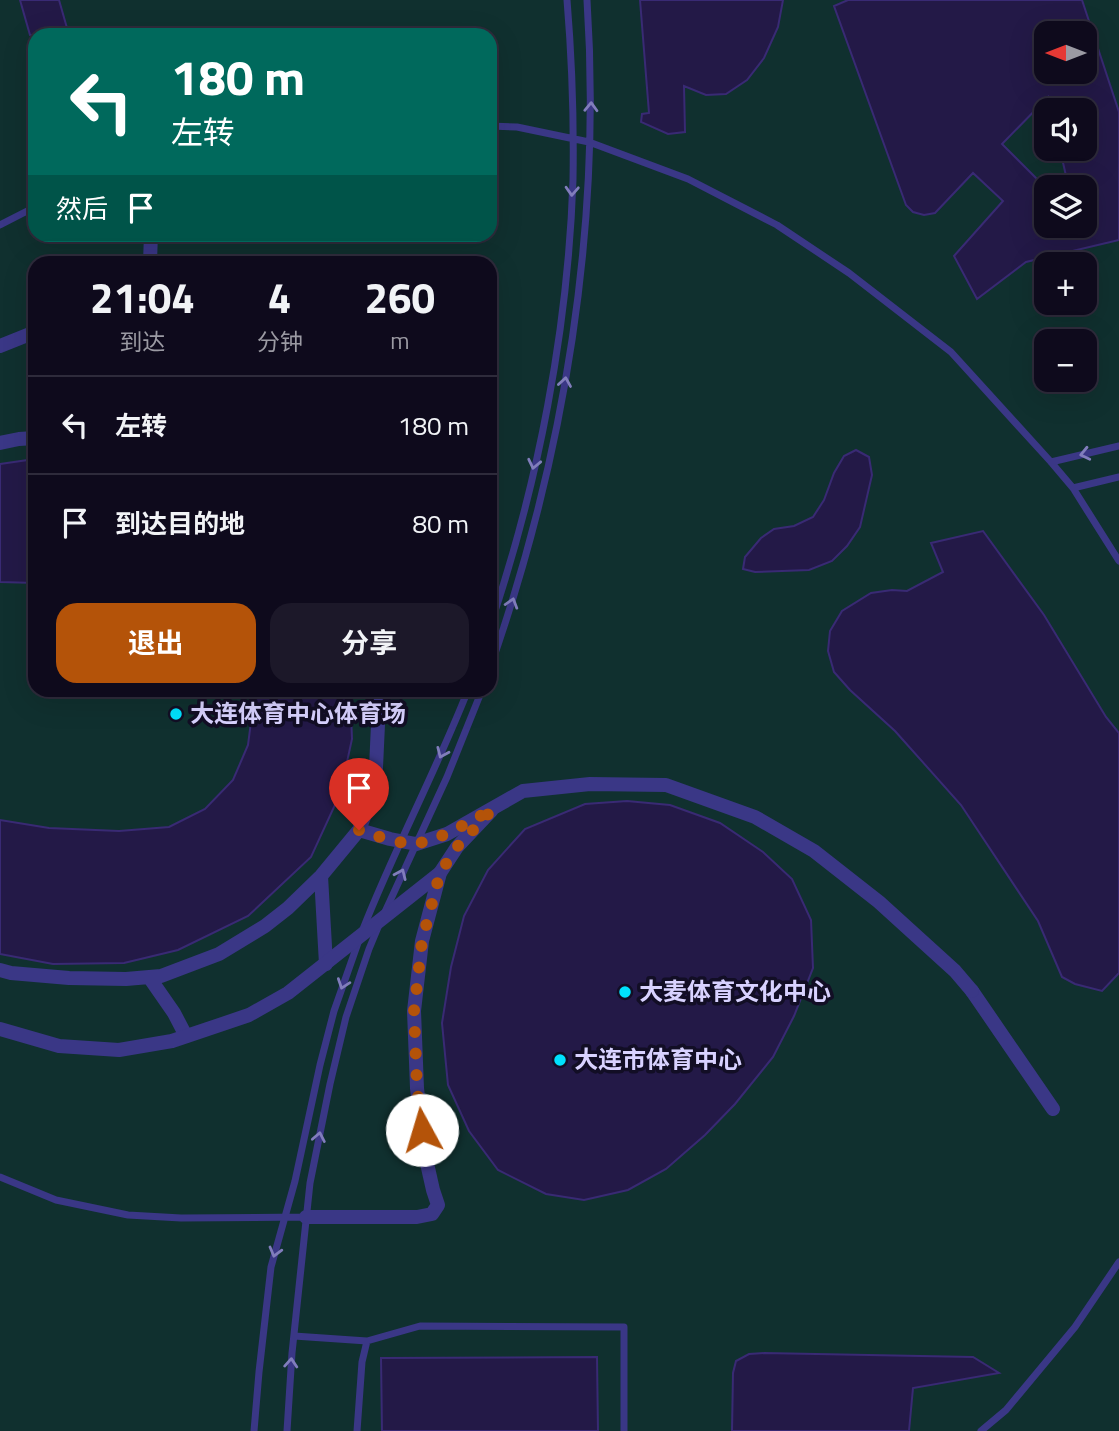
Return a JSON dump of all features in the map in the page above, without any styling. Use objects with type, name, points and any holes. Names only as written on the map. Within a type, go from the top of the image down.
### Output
[{"type":"street","points":[[0,346],[28,335]]},
{"type":"street","points":[[0,443],[28,438]]},
{"type":"street","points":[[0,970],[69,978],[126,979],[161,976],[219,954],[265,926],[321,876],[359,830],[375,789],[378,697]]},
{"type":"street","points":[[359,830],[416,844],[447,834],[523,791],[590,784],[666,785],[755,817],[814,851],[880,902],[955,971],[972,991],[1053,1109]]},
{"type":"street","points":[[0,1029],[60,1046],[119,1050],[172,1041],[249,1015],[288,993],[440,873],[457,847],[493,809]]},
{"type":"street","points":[[306,1217],[417,1217],[432,1214],[438,1205],[432,1190],[424,1150],[417,1088],[414,1011],[422,941],[440,873]]},
{"type":"street","points":[[321,876],[326,964]]},
{"type":"street","points":[[149,977],[186,1036]]},
{"type":"lane","points":[[497,603],[530,484],[548,401],[563,299],[573,180],[567,0]]},
{"type":"lane","points":[[497,646],[526,557],[559,418],[576,302],[583,236],[591,97],[587,0]]},
{"type":"lane","points":[[497,126],[517,127],[589,142],[688,179],[777,225],[849,273],[951,352],[1073,488],[1119,561]]},
{"type":"lane","points":[[0,225],[28,211]]},
{"type":"lane","points":[[1051,462],[1119,446]]},
{"type":"lane","points":[[1073,488],[1119,477]]},
{"type":"lane","points":[[254,1431],[271,1267],[295,1181],[334,1011],[377,894],[465,697]]},
{"type":"lane","points":[[287,1431],[310,1183],[346,1017],[365,960],[403,870],[447,777],[479,697]]},
{"type":"lane","points":[[0,1177],[56,1199],[128,1215],[181,1219],[306,1217]]},
{"type":"lane","points":[[981,1431],[1006,1410],[1075,1327],[1119,1262]]},
{"type":"lane","points":[[294,1336],[367,1341],[420,1326],[624,1327],[625,1431]]},
{"type":"lane","points":[[357,1431],[362,1362],[367,1341]]},
{"type":"green space","name":"大连市体育中心","points":[[0,0],[1119,0],[1119,1431],[0,1431]]},
{"type":"building","points":[[20,0],[59,0],[67,28],[28,28]]},
{"type":"building","points":[[640,0],[783,0],[778,27],[764,58],[747,80],[726,94],[706,95],[684,86],[685,132],[668,134],[641,122],[642,114],[649,113]]},
{"type":"building","points":[[848,0],[1082,0],[1089,21],[1034,21],[1034,84],[1097,84],[1097,45],[1119,112],[1119,240],[1068,252],[1034,252],[1034,260],[1026,262],[977,299],[954,256],[1003,201],[973,173],[935,213],[924,215],[913,212],[906,205],[834,6]],"holes":[[[1034,98],[1097,98],[1097,161],[1063,161],[1066,175],[1097,175],[1097,238],[1034,238],[1034,176],[1002,144],[1034,111]]]},
{"type":"building","points":[[856,450],[869,457],[872,475],[860,527],[847,546],[832,561],[809,570],[755,572],[743,569],[745,557],[761,538],[774,529],[794,526],[813,517],[824,500],[844,456]]},
{"type":"building","points":[[28,460],[28,583],[0,582],[0,464]]},
{"type":"building","points":[[983,531],[1044,615],[1106,717],[1119,733],[1119,973],[1102,991],[1075,984],[1062,977],[1038,921],[961,805],[895,731],[834,672],[828,651],[830,631],[842,611],[871,593],[907,591],[943,572],[931,543]]},
{"type":"building","points":[[251,697],[350,697],[352,739],[340,794],[311,857],[248,916],[178,950],[124,963],[53,964],[0,954],[0,820],[49,828],[119,831],[169,827],[205,809],[233,780],[248,745]]},
{"type":"building","name":"大麦体育文化中心","points":[[627,801],[670,805],[720,823],[763,852],[792,879],[811,920],[813,968],[794,1016],[773,1057],[735,1104],[705,1135],[666,1169],[628,1190],[584,1200],[546,1194],[498,1170],[469,1131],[448,1085],[442,1023],[451,967],[464,916],[488,870],[525,829],[585,804]]},
{"type":"building","points":[[749,1354],[973,1357],[999,1373],[913,1388],[909,1431],[732,1431],[733,1373],[736,1361]]},
{"type":"building","points":[[597,1357],[598,1431],[382,1431],[381,1358]]},
{"type":"place","name":"大连体育中心体育场","points":[[176,714]]},
{"type":"place","name":"大麦体育文化中心","points":[[625,992]]},
{"type":"place","name":"大连市体育中心","points":[[560,1060]]},
{"type":"route","points":[[359,830],[416,844],[447,834],[493,809],[457,847],[440,873],[422,941],[414,1011],[417,1088],[422,1130]]}]
